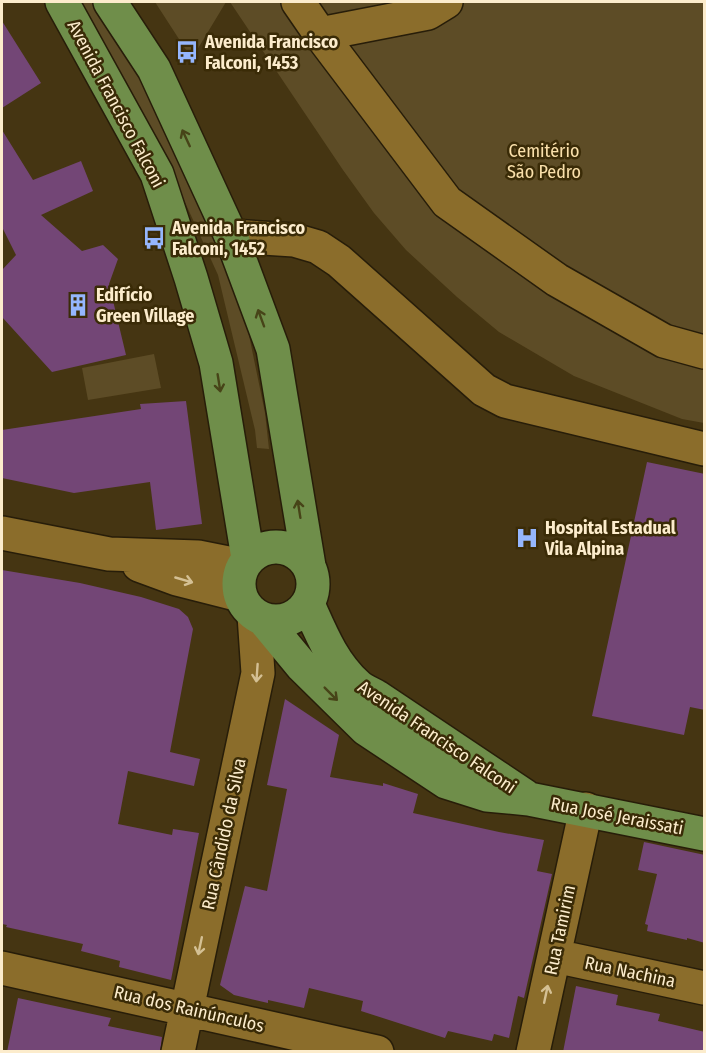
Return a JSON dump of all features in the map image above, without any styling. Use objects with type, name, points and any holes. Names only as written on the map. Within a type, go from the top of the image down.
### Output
[{"type":"main road","name":"Avenida Francisco Falconi","points":[[62,2],[157,174],[191,278],[216,363],[250,591],[302,666],[366,729],[446,782],[487,795],[529,799]]},
{"type":"main road","points":[[110,2],[154,69],[231,236],[273,349],[313,579],[313,592],[308,604],[289,620],[277,622],[250,591],[258,551],[269,547],[292,550],[309,566]]},
{"type":"main road","name":"Avenida Francisco Falconi","points":[[308,604],[326,645],[343,670],[358,686],[529,799]]},
{"type":"main road","name":"Rua José Jeraissati","points":[[529,799],[705,834]]},
{"type":"street","points":[[298,2],[447,202],[556,280],[664,341],[705,352]]},
{"type":"street","points":[[320,34],[428,13],[446,2]]},
{"type":"street","points":[[231,236],[294,240],[318,247],[339,261],[484,390],[505,401],[705,449]]},
{"type":"street","points":[[2,533],[109,554],[198,557],[250,591]]},
{"type":"street","name":"Rua Cândido da Silva","points":[[178,1052],[258,673],[250,591]]},
{"type":"street","name":"Rua Tamirim","points":[[533,1052],[586,809]]},
{"type":"street","name":"Rua Nachina","points":[[555,956],[705,988]]},
{"type":"street","name":"Rua dos Rainúnculos","points":[[2,968],[377,1052]]},
{"type":"green space","points":[[77,2],[98,2],[147,79],[236,272],[265,413],[269,449],[257,448],[255,430],[218,275],[155,136],[127,83]]},
{"type":"green space","points":[[155,2],[226,2],[197,50],[188,53]]},
{"type":"green space","name":"Cemitério São Pedro","points":[[230,2],[704,2],[704,423],[682,419],[574,376],[499,332],[457,297],[406,250],[374,213]]},
{"type":"green space","points":[[154,354],[161,388],[88,400],[82,368]]},
{"type":"building","points":[[2,21],[41,83],[2,108]]},
{"type":"building","points":[[2,130],[33,180],[81,161],[93,191],[41,215],[82,251],[103,245],[118,259],[109,284],[126,355],[52,372],[2,317],[2,270],[16,255],[2,227]]},
{"type":"building","points":[[186,401],[202,524],[156,530],[150,482],[74,493],[2,478],[2,430],[141,409],[140,404]]},
{"type":"building","points":[[647,462],[705,474],[705,710],[690,707],[684,735],[592,716]]},
{"type":"building","points":[[2,570],[80,583],[141,597],[179,609],[188,617],[193,629],[170,752],[200,759],[194,786],[128,771],[118,824],[172,835],[173,829],[199,833],[171,980],[119,967],[120,961],[81,951],[83,944],[6,927],[7,925],[2,924]]},
{"type":"building","points":[[285,699],[339,735],[330,777],[383,786],[383,783],[418,794],[413,813],[544,840],[537,871],[552,874],[524,998],[518,996],[509,1038],[494,1034],[492,1041],[448,1031],[445,1038],[361,1011],[363,1001],[309,988],[304,1008],[234,995],[220,985],[245,886],[267,891],[287,789],[267,785]]},
{"type":"building","points":[[644,842],[705,855],[705,943],[647,931],[648,925],[645,924],[657,874],[638,870]]},
{"type":"building","points":[[576,986],[618,995],[616,1005],[660,1014],[658,1021],[705,1032],[705,1052],[563,1052]]},
{"type":"building","points":[[18,998],[111,1018],[108,1026],[162,1037],[160,1052],[7,1052]]},
{"type":"place","name":"Avenida Francisco Falconi, 1453","points":[[187,52]]},
{"type":"place","name":"Avenida Francisco Falconi, 1452","points":[[154,238]]},
{"type":"place","name":"Edifício Green Village","points":[[78,305]]},
{"type":"place","name":"Hospital Estadual Vila Alpina","points":[[527,538]]}]
